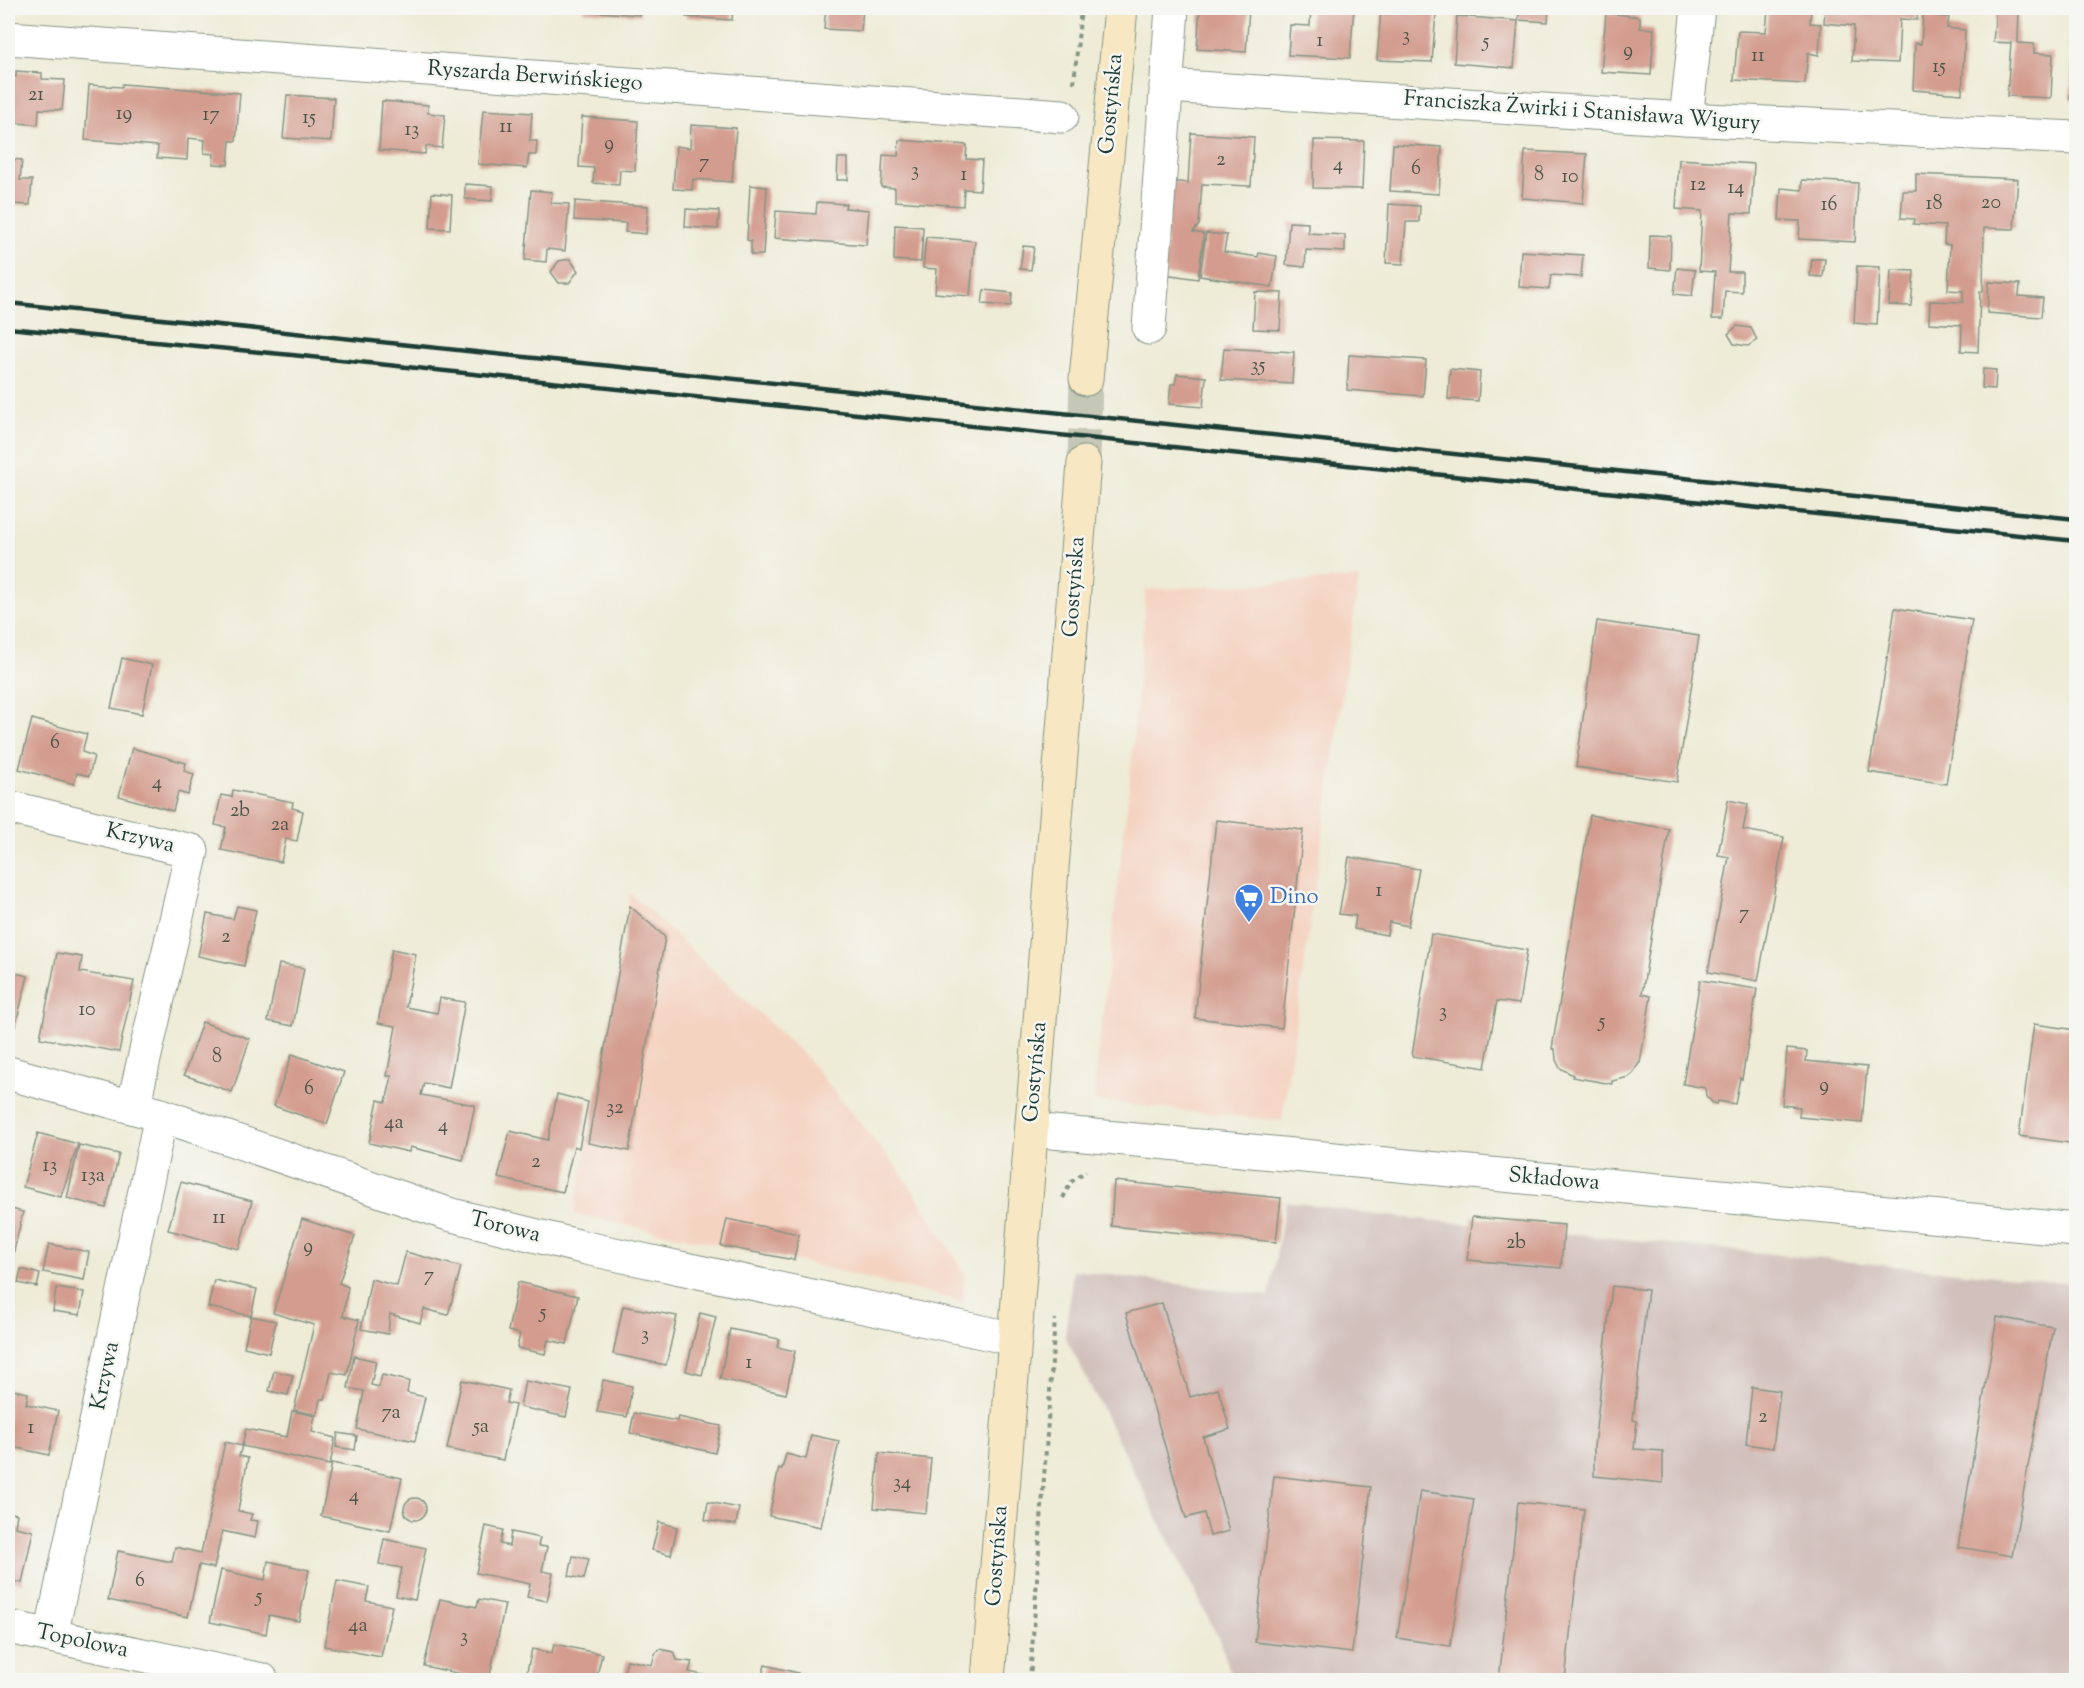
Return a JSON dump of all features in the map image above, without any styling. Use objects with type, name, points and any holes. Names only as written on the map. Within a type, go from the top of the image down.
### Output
[{"type":"main road","name":"Gostyńska","points":[[1086,379],[1121,8]]},
{"type":"main road","name":"Gostyńska","points":[[988,1680],[1084,463]]},
{"type":"street","points":[[1149,328],[1172,8]]},
{"type":"street","points":[[1686,119],[1698,8]]},
{"type":"street","name":"Ryszarda Berwińskiego","points":[[8,38],[1062,117]]},
{"type":"street","name":"Franciszka Żwirki i Stanisława Wigury","points":[[1166,86],[1686,119],[2076,138]]},
{"type":"street","name":"Krzywa","points":[[8,807],[192,851],[51,1636]]},
{"type":"street","name":"Torowa","points":[[8,1073],[147,1111],[448,1214],[586,1248],[1015,1339]]},
{"type":"street","name":"Składowa","points":[[1032,1130],[2076,1230]]},
{"type":"street","name":"Topolowa","points":[[8,1627],[262,1680]]},
{"type":"path","points":[[1062,117],[1072,102],[1081,8]]},
{"type":"path","points":[[1061,1202],[1071,1182],[1092,1168]]},
{"type":"path","points":[[1030,1680],[1055,1318]]},
{"type":"shaded area","points":[[1359,578],[1282,1121],[1095,1101],[1096,1073],[1130,780],[1146,590]]},
{"type":"shaded area","points":[[630,893],[804,1055],[905,1178],[965,1273],[963,1302],[794,1260],[574,1214],[624,947]]},
{"type":"shaded area","points":[[1286,1201],[1377,1215],[2076,1284],[2076,1680],[1233,1680],[1220,1641],[1065,1336],[1073,1270],[1269,1296]]},
{"type":"building","points":[[584,8],[640,8],[640,15],[583,11]]},
{"type":"building","points":[[687,8],[733,8],[732,20],[686,17]]},
{"type":"building","points":[[826,8],[863,8],[861,31],[824,29]]},
{"type":"building","points":[[1200,8],[1249,8],[1246,52],[1197,49]]},
{"type":"building","points":[[1311,8],[1354,8],[1350,58],[1288,55],[1290,25],[1310,26]]},
{"type":"building","points":[[1520,8],[1549,8],[1548,22],[1518,20]]},
{"type":"building","points":[[1768,8],[1811,8],[1810,23],[1821,24],[1819,55],[1808,53],[1805,84],[1734,80],[1738,31],[1766,32]]},
{"type":"building","points":[[1825,8],[1918,8],[1917,20],[1900,19],[1898,63],[1852,61],[1854,26],[1824,23]]},
{"type":"building","points":[[1996,8],[2019,8],[2018,43],[2034,44],[2034,53],[2053,54],[2051,98],[2007,96],[2011,43],[1993,42]]},
{"type":"building","points":[[2038,8],[2076,8],[2075,13]]},
{"type":"building","points":[[1381,10],[1436,13],[1432,62],[1377,60]]},
{"type":"building","points":[[1606,13],[1640,17],[1640,28],[1654,29],[1651,75],[1601,72]]},
{"type":"building","points":[[1923,14],[1949,17],[1947,28],[1965,30],[1962,94],[1913,90],[1915,43],[1921,44]]},
{"type":"building","points":[[1457,16],[1518,21],[1514,68],[1454,63]]},
{"type":"building","points":[[2074,41],[2076,41],[2076,100],[2070,99]]},
{"type":"building","points":[[16,71],[42,73],[42,79],[65,80],[62,110],[39,109],[38,125],[8,122],[8,76],[16,77]]},
{"type":"building","points":[[122,84],[240,93],[236,141],[230,141],[228,165],[213,164],[214,154],[204,153],[205,140],[188,138],[187,160],[157,158],[158,146],[85,140],[89,85],[122,87]]},
{"type":"building","points":[[287,95],[334,98],[331,141],[283,138]]},
{"type":"building","points":[[382,101],[428,105],[428,113],[445,115],[442,148],[426,146],[425,154],[379,150]]},
{"type":"building","points":[[483,110],[532,113],[530,141],[537,141],[536,155],[529,155],[527,168],[478,164]]},
{"type":"building","points":[[582,117],[638,121],[635,171],[620,170],[619,185],[593,183],[594,168],[579,167]]},
{"type":"building","points":[[691,125],[736,128],[732,182],[693,179],[692,190],[673,189],[676,146],[690,148]]},
{"type":"building","points":[[1191,133],[1254,137],[1251,186],[1202,184],[1199,225],[1193,232],[1204,234],[1198,279],[1164,274],[1170,181],[1188,183]]},
{"type":"building","points":[[899,140],[967,145],[966,159],[982,160],[980,190],[964,189],[963,206],[895,201],[895,188],[881,187],[883,155],[898,156]]},
{"type":"building","points":[[1314,140],[1364,141],[1362,189],[1313,188]]},
{"type":"building","points":[[1393,144],[1442,147],[1439,194],[1390,191]]},
{"type":"building","points":[[1525,151],[1587,154],[1583,203],[1522,198]]},
{"type":"building","points":[[838,158],[848,158],[848,180],[837,180]]},
{"type":"building","points":[[8,159],[22,160],[20,180],[32,180],[30,205],[8,204]]},
{"type":"building","points":[[1679,159],[1754,164],[1751,214],[1732,213],[1728,272],[1742,272],[1742,292],[1725,291],[1723,319],[1712,319],[1715,272],[1699,271],[1702,211],[1676,209]]},
{"type":"building","points":[[1916,174],[2018,179],[2014,229],[1984,228],[1983,292],[1980,292],[1978,352],[1961,351],[1962,325],[1929,323],[1930,301],[1963,302],[1963,291],[1948,290],[1950,245],[1944,244],[1945,226],[1913,224],[1914,219],[1901,218],[1903,191],[1916,191]]},
{"type":"building","points":[[1802,180],[1858,183],[1855,242],[1799,239],[1800,221],[1779,220],[1781,188],[1802,190]]},
{"type":"building","points":[[465,184],[493,186],[492,201],[465,199]]},
{"type":"building","points":[[750,185],[767,187],[763,255],[751,255],[751,241],[747,240]]},
{"type":"building","points":[[531,190],[552,192],[551,203],[569,204],[565,251],[547,249],[546,262],[525,260]]},
{"type":"building","points":[[432,193],[452,195],[450,229],[430,228]]},
{"type":"building","points":[[575,201],[648,206],[646,234],[625,232],[626,223],[574,220]]},
{"type":"building","points":[[817,202],[846,204],[845,208],[869,210],[866,245],[774,238],[776,211],[816,214]]},
{"type":"building","points":[[1389,204],[1420,206],[1419,222],[1406,222],[1403,264],[1386,263]]},
{"type":"building","points":[[686,209],[719,211],[718,229],[685,227]]},
{"type":"building","points":[[1289,222],[1308,223],[1308,233],[1345,235],[1345,252],[1306,250],[1305,267],[1286,265]]},
{"type":"building","points":[[895,225],[923,227],[921,262],[894,260]]},
{"type":"building","points":[[1206,233],[1227,235],[1224,252],[1258,257],[1259,253],[1277,256],[1272,287],[1200,276]]},
{"type":"building","points":[[1650,235],[1671,236],[1670,270],[1649,268]]},
{"type":"building","points":[[926,237],[975,241],[970,296],[935,293],[937,269],[923,268]]},
{"type":"building","points":[[1023,246],[1034,247],[1031,270],[1020,269]]},
{"type":"building","points":[[1521,251],[1583,255],[1581,277],[1551,275],[1549,289],[1519,287]]},
{"type":"building","points":[[570,259],[578,271],[569,283],[559,283],[551,272],[559,261]]},
{"type":"building","points":[[1812,259],[1825,259],[1823,277],[1810,276]]},
{"type":"building","points":[[1857,266],[1880,267],[1877,325],[1854,323]]},
{"type":"building","points":[[1677,268],[1695,270],[1692,296],[1674,294]]},
{"type":"building","points":[[1891,270],[1914,271],[1911,306],[1889,305]]},
{"type":"building","points":[[1989,282],[2020,284],[2019,296],[2043,298],[2041,317],[1987,313]]},
{"type":"building","points":[[984,290],[1012,293],[1011,306],[982,304]]},
{"type":"building","points":[[1255,292],[1282,293],[1280,330],[1253,329]]},
{"type":"building","points":[[1737,326],[1751,328],[1757,340],[1748,346],[1734,344],[1728,334]]},
{"type":"building","points":[[1224,348],[1294,352],[1292,384],[1221,380]]},
{"type":"building","points":[[1349,355],[1426,360],[1423,396],[1347,390]]},
{"type":"building","points":[[1450,369],[1480,372],[1478,401],[1448,399]]},
{"type":"building","points":[[1983,369],[1996,370],[1995,389],[1982,388]]},
{"type":"building","points":[[1177,374],[1206,377],[1203,407],[1169,404],[1171,384],[1175,384]]},
{"type":"building","points":[[1895,608],[1972,620],[1946,784],[1869,772]]},
{"type":"building","points":[[1597,621],[1699,636],[1677,782],[1576,767]]},
{"type":"building","points":[[122,658],[152,665],[142,714],[111,708]]},
{"type":"building","points":[[32,719],[87,734],[82,752],[94,756],[89,776],[77,773],[74,784],[19,769]]},
{"type":"building","points":[[132,748],[186,763],[184,771],[194,774],[188,795],[178,792],[173,811],[119,796]]},
{"type":"building","points":[[233,790],[293,802],[292,808],[303,811],[297,841],[286,839],[281,862],[221,850],[226,827],[215,825],[221,795],[232,797]]},
{"type":"building","points":[[1728,800],[1748,804],[1743,830],[1784,837],[1758,981],[1708,972],[1729,857],[1718,855]]},
{"type":"building","points":[[1590,815],[1669,829],[1642,994],[1651,996],[1640,1063],[1629,1077],[1612,1081],[1612,1084],[1572,1077],[1573,1075],[1560,1068],[1556,1060],[1555,1049],[1552,1049]]},
{"type":"building","name":"Dino","points":[[1216,820],[1303,830],[1282,1028],[1195,1018]]},
{"type":"building","points":[[1349,857],[1419,869],[1408,926],[1389,922],[1387,935],[1354,929],[1356,916],[1339,914]]},
{"type":"building","points":[[237,906],[256,910],[244,966],[198,956],[207,914],[233,919]]},
{"type":"building","points":[[630,906],[665,937],[629,1151],[588,1143]]},
{"type":"building","points":[[1431,934],[1527,950],[1519,1004],[1497,1001],[1485,1068],[1412,1056]]},
{"type":"building","points":[[392,949],[416,954],[406,1007],[437,1013],[440,998],[465,1002],[449,1088],[424,1083],[421,1095],[475,1105],[463,1160],[410,1147],[409,1152],[369,1143],[378,1100],[386,1102],[392,1076],[387,1076],[396,1026],[378,1023]]},
{"type":"building","points":[[57,953],[82,957],[80,972],[134,981],[119,1052],[40,1038]]},
{"type":"building","points":[[279,964],[304,968],[293,1026],[268,1021]]},
{"type":"building","points":[[8,971],[28,976],[15,1027],[8,1025]]},
{"type":"building","points":[[1700,980],[1757,989],[1742,1079],[1740,1078],[1735,1104],[1718,1101],[1717,1104],[1713,1103],[1706,1096],[1705,1088],[1683,1084]]},
{"type":"building","points":[[202,1022],[250,1039],[232,1092],[184,1075]]},
{"type":"building","points":[[2034,1024],[2076,1030],[2076,1144],[2019,1136]]},
{"type":"building","points":[[1787,1049],[1807,1051],[1806,1061],[1867,1067],[1862,1123],[1799,1117],[1800,1107],[1782,1105]]},
{"type":"building","points":[[292,1054],[344,1072],[327,1124],[274,1106]]},
{"type":"building","points":[[557,1094],[588,1102],[579,1148],[574,1146],[563,1192],[498,1178],[510,1131],[548,1140]]},
{"type":"building","points":[[38,1133],[78,1144],[61,1197],[23,1187]]},
{"type":"building","points":[[79,1145],[119,1154],[106,1208],[67,1198]]},
{"type":"building","points":[[1114,1181],[1281,1198],[1276,1242],[1111,1226]]},
{"type":"building","points":[[181,1182],[252,1201],[239,1249],[168,1230]]},
{"type":"building","points":[[8,1208],[23,1212],[11,1264],[8,1263]]},
{"type":"building","points":[[1472,1217],[1564,1225],[1561,1268],[1467,1260]]},
{"type":"building","points":[[302,1219],[355,1236],[339,1283],[348,1287],[343,1316],[359,1320],[347,1375],[331,1372],[325,1399],[320,1399],[317,1415],[294,1410],[314,1325],[273,1313]]},
{"type":"building","points":[[727,1219],[799,1234],[794,1260],[721,1246]]},
{"type":"building","points":[[49,1244],[89,1252],[84,1280],[43,1272]]},
{"type":"building","points":[[406,1252],[461,1267],[448,1315],[424,1309],[420,1323],[390,1314],[388,1334],[361,1329],[371,1279],[397,1286]]},
{"type":"building","points":[[21,1269],[40,1274],[37,1287],[18,1283]]},
{"type":"building","points":[[214,1280],[257,1289],[251,1316],[208,1307]]},
{"type":"building","points":[[518,1282],[578,1296],[567,1344],[548,1340],[545,1354],[517,1348],[520,1334],[508,1331]]},
{"type":"building","points":[[1612,1286],[1648,1290],[1633,1420],[1637,1421],[1634,1449],[1663,1451],[1663,1483],[1594,1476],[1594,1447]]},
{"type":"building","points":[[56,1288],[84,1292],[80,1315],[53,1311]]},
{"type":"building","points":[[1162,1303],[1190,1397],[1218,1389],[1230,1429],[1203,1437],[1229,1531],[1210,1536],[1204,1513],[1186,1518],[1126,1313]]},
{"type":"building","points":[[623,1306],[677,1316],[666,1365],[613,1354]]},
{"type":"building","points":[[700,1313],[716,1317],[702,1375],[686,1371]]},
{"type":"building","points":[[251,1316],[276,1321],[269,1353],[244,1347]]},
{"type":"building","points":[[1997,1317],[2053,1327],[2012,1556],[1958,1547]]},
{"type":"building","points":[[730,1329],[779,1339],[777,1347],[795,1351],[786,1394],[720,1379]]},
{"type":"building","points":[[354,1356],[376,1361],[371,1385],[379,1387],[382,1375],[409,1381],[407,1393],[425,1397],[415,1441],[357,1429],[364,1391],[348,1388]]},
{"type":"building","points":[[274,1371],[293,1375],[288,1395],[269,1391]]},
{"type":"building","points":[[462,1380],[509,1390],[506,1403],[515,1405],[503,1460],[447,1449]]},
{"type":"building","points":[[603,1380],[632,1386],[627,1417],[597,1412]]},
{"type":"building","points":[[525,1381],[572,1390],[566,1417],[520,1407]]},
{"type":"building","points":[[1752,1387],[1780,1391],[1773,1448],[1746,1444]]},
{"type":"building","points":[[8,1389],[28,1393],[26,1404],[58,1411],[49,1455],[8,1446]]},
{"type":"building","points":[[292,1411],[315,1416],[312,1432],[335,1438],[330,1465],[242,1446],[246,1429],[287,1437]]},
{"type":"building","points":[[634,1413],[677,1421],[678,1417],[721,1426],[715,1453],[630,1433]]},
{"type":"building","points":[[338,1433],[357,1436],[355,1450],[336,1447]]},
{"type":"building","points":[[811,1435],[839,1441],[821,1527],[769,1516],[779,1468],[782,1469],[786,1454],[806,1459]]},
{"type":"building","points":[[225,1442],[242,1446],[239,1456],[248,1458],[238,1511],[252,1514],[250,1520],[258,1521],[255,1538],[222,1531],[214,1568],[199,1565],[188,1617],[108,1600],[118,1551],[172,1562],[175,1547],[201,1553]]},
{"type":"building","points":[[879,1453],[931,1459],[926,1513],[874,1508]]},
{"type":"building","points":[[332,1463],[402,1478],[390,1531],[321,1516]]},
{"type":"building","points":[[1274,1476],[1371,1487],[1352,1653],[1255,1642]]},
{"type":"building","points":[[1420,1491],[1474,1499],[1450,1646],[1397,1638]]},
{"type":"building","points":[[415,1498],[425,1505],[426,1509],[419,1519],[415,1520],[405,1513],[404,1509],[411,1499]]},
{"type":"building","points":[[708,1502],[739,1508],[736,1525],[705,1520]]},
{"type":"building","points":[[1518,1502],[1584,1509],[1565,1680],[1499,1680]]},
{"type":"building","points":[[8,1512],[17,1514],[15,1527],[33,1531],[22,1583],[8,1580]]},
{"type":"building","points":[[659,1522],[677,1527],[671,1555],[652,1550]]},
{"type":"building","points":[[486,1526],[503,1530],[500,1544],[509,1546],[511,1532],[540,1538],[538,1546],[547,1547],[542,1571],[553,1573],[547,1601],[527,1597],[530,1584],[476,1573]]},
{"type":"building","points":[[384,1539],[426,1548],[415,1600],[396,1596],[402,1568],[379,1564]]},
{"type":"building","points":[[573,1556],[589,1559],[584,1579],[569,1576]]},
{"type":"building","points":[[268,1561],[309,1570],[299,1621],[269,1615],[266,1634],[210,1622],[221,1570],[265,1580]]},
{"type":"building","points":[[337,1581],[369,1587],[366,1601],[392,1606],[381,1657],[324,1646]]},
{"type":"building","points":[[440,1599],[477,1607],[479,1599],[505,1604],[489,1680],[424,1666]]},
{"type":"building","points":[[554,1644],[602,1654],[596,1680],[525,1680],[532,1649],[552,1653]]},
{"type":"building","points":[[660,1649],[674,1652],[677,1660],[692,1662],[689,1672],[708,1676],[707,1680],[622,1680],[627,1660],[652,1665],[655,1654]]},
{"type":"building","points":[[765,1665],[798,1673],[796,1680],[761,1680]]},
{"type":"tunnel","points":[[1084,463],[1086,379]]},
{"type":"railway","points":[[8,303],[2076,519]]},
{"type":"railway","points":[[8,328],[292,355],[2076,541]]},
{"type":"place","name":"Dino","points":[[1249,924]]}]
